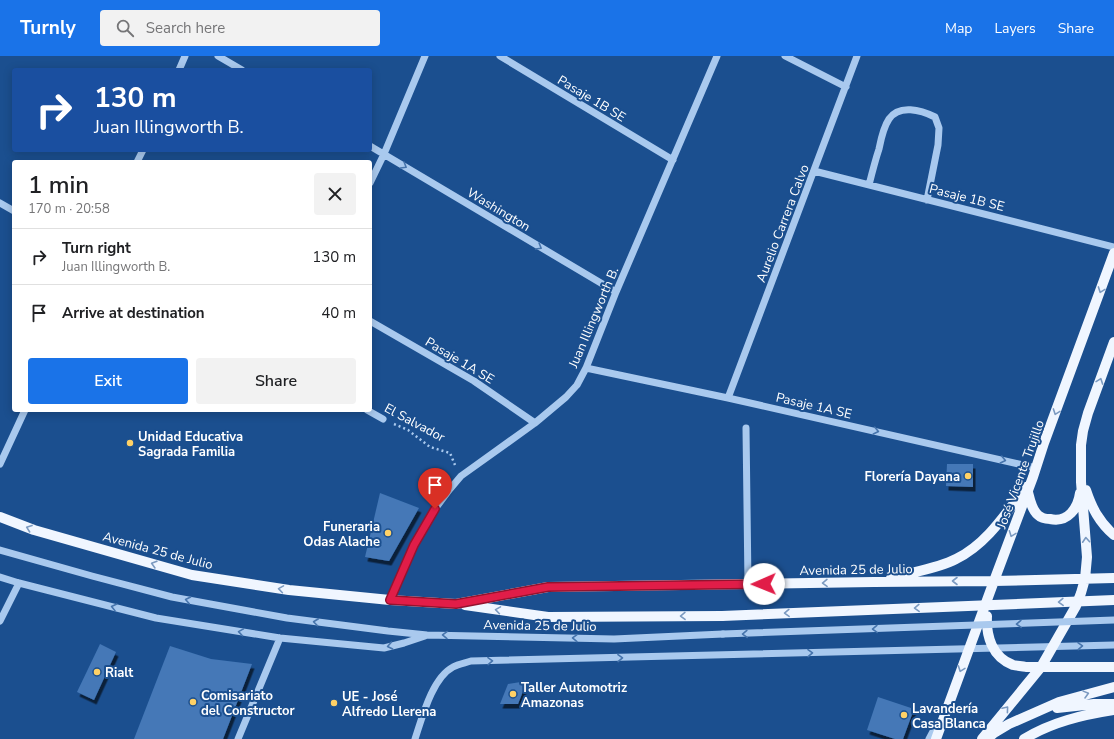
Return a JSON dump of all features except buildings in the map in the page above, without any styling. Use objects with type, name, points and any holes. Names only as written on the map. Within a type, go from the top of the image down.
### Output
[{"type":"main road","name":"José Vicente Trujillo","points":[[936,739],[992,585],[1028,492],[1044,443],[1114,253]]},
{"type":"main road","points":[[982,739],[1041,667],[1076,606],[1081,593],[1085,579],[1087,557],[1081,482],[1081,445],[1088,413],[1114,342]]},
{"type":"main road","points":[[1080,459],[1084,485],[1091,506],[1101,521],[1114,535]]},
{"type":"main road","points":[[874,582],[935,567],[955,560],[972,550],[989,535],[1035,472]]},
{"type":"main road","points":[[1028,492],[1030,503],[1039,516],[1054,520],[1062,519],[1075,509],[1079,498],[1081,482]]},
{"type":"main road","name":"Avenida 25 de Julio","points":[[0,517],[34,530],[192,575],[288,590],[390,600],[456,604],[548,617],[722,616],[1114,600]]},
{"type":"main road","name":"Avenida 25 de Julio","points":[[456,604],[548,587],[874,582],[992,585],[1114,578]]},
{"type":"main road","points":[[992,585],[987,608],[986,622],[992,647],[1003,659],[1013,665],[1026,667],[1114,667]]},
{"type":"main road","points":[[987,739],[1009,724],[1059,702],[1114,687]]},
{"type":"main road","points":[[1028,716],[1056,708],[1094,704],[1114,704]]},
{"type":"main road","points":[[1024,739],[1052,725],[1075,718],[1114,710]]},
{"type":"street","points":[[180,68],[185,56]]},
{"type":"street","points":[[218,56],[239,68]]},
{"type":"street","points":[[372,180],[425,56]]},
{"type":"street","name":"Pasaje 1B SE","points":[[500,56],[672,160]]},
{"type":"street","name":"Juan Illingworth B.","points":[[390,600],[414,545],[435,509],[461,476],[535,423],[566,397],[577,384],[586,368],[616,292],[717,56]]},
{"type":"street","points":[[785,56],[846,87]]},
{"type":"street","name":"Aurelio Carrera Calvo","points":[[728,398],[857,56]]},
{"type":"street","points":[[869,185],[884,129],[890,118],[898,112],[912,110],[924,112],[935,117],[939,128],[938,145],[927,200]]},
{"type":"street","name":"Washington","points":[[372,147],[616,292]]},
{"type":"street","name":"Pasaje 1B SE","points":[[814,171],[1114,247]]},
{"type":"street","points":[[0,203],[12,210]]},
{"type":"street","name":"Pasaje 1A SE","points":[[372,322],[474,381],[535,423]]},
{"type":"street","name":"Pasaje 1A SE","points":[[586,368],[728,398],[1035,472]]},
{"type":"street","points":[[0,464],[23,412]]},
{"type":"street","name":"El Salvador","points":[[371,412],[383,419]]},
{"type":"street","points":[[746,428],[748,584]]},
{"type":"street","name":"Avenida 25 de Julio","points":[[0,550],[172,597],[288,618],[428,635],[614,639],[1114,620]]},
{"type":"street","name":"Avenida 25 de Julio","points":[[0,577],[156,618],[280,638],[384,648],[404,644],[428,635]]},
{"type":"street","points":[[0,621],[19,583]]},
{"type":"street","points":[[238,739],[280,638]]},
{"type":"street","points":[[415,739],[431,694],[441,678],[452,667],[471,661],[1114,645]]},
{"type":"street","points":[[929,739],[949,703]]},
{"type":"path","name":"El Salvador","points":[[383,419],[408,430],[430,447],[450,453],[461,476]]},
{"type":"place","name":"Unidad Educativa Sagrada Familia","points":[[130,443]]},
{"type":"place","name":"Florería Dayana","points":[[968,476]]},
{"type":"place","name":"Funeraria Odas Alache","points":[[388,533]]},
{"type":"place","name":"Rialt","points":[[97,672]]},
{"type":"place","name":"Taller Automotriz Amazonas","points":[[513,694]]},
{"type":"place","name":"Comisariato del Constructor","points":[[193,702]]},
{"type":"place","name":"UE - José Alfredo Llerena","points":[[334,703]]},
{"type":"place","name":"Lavandería Casa Blanca","points":[[904,715]]},
{"type":"route","points":[[435,509],[414,545],[390,600],[456,604],[548,587],[764,584]]}]
